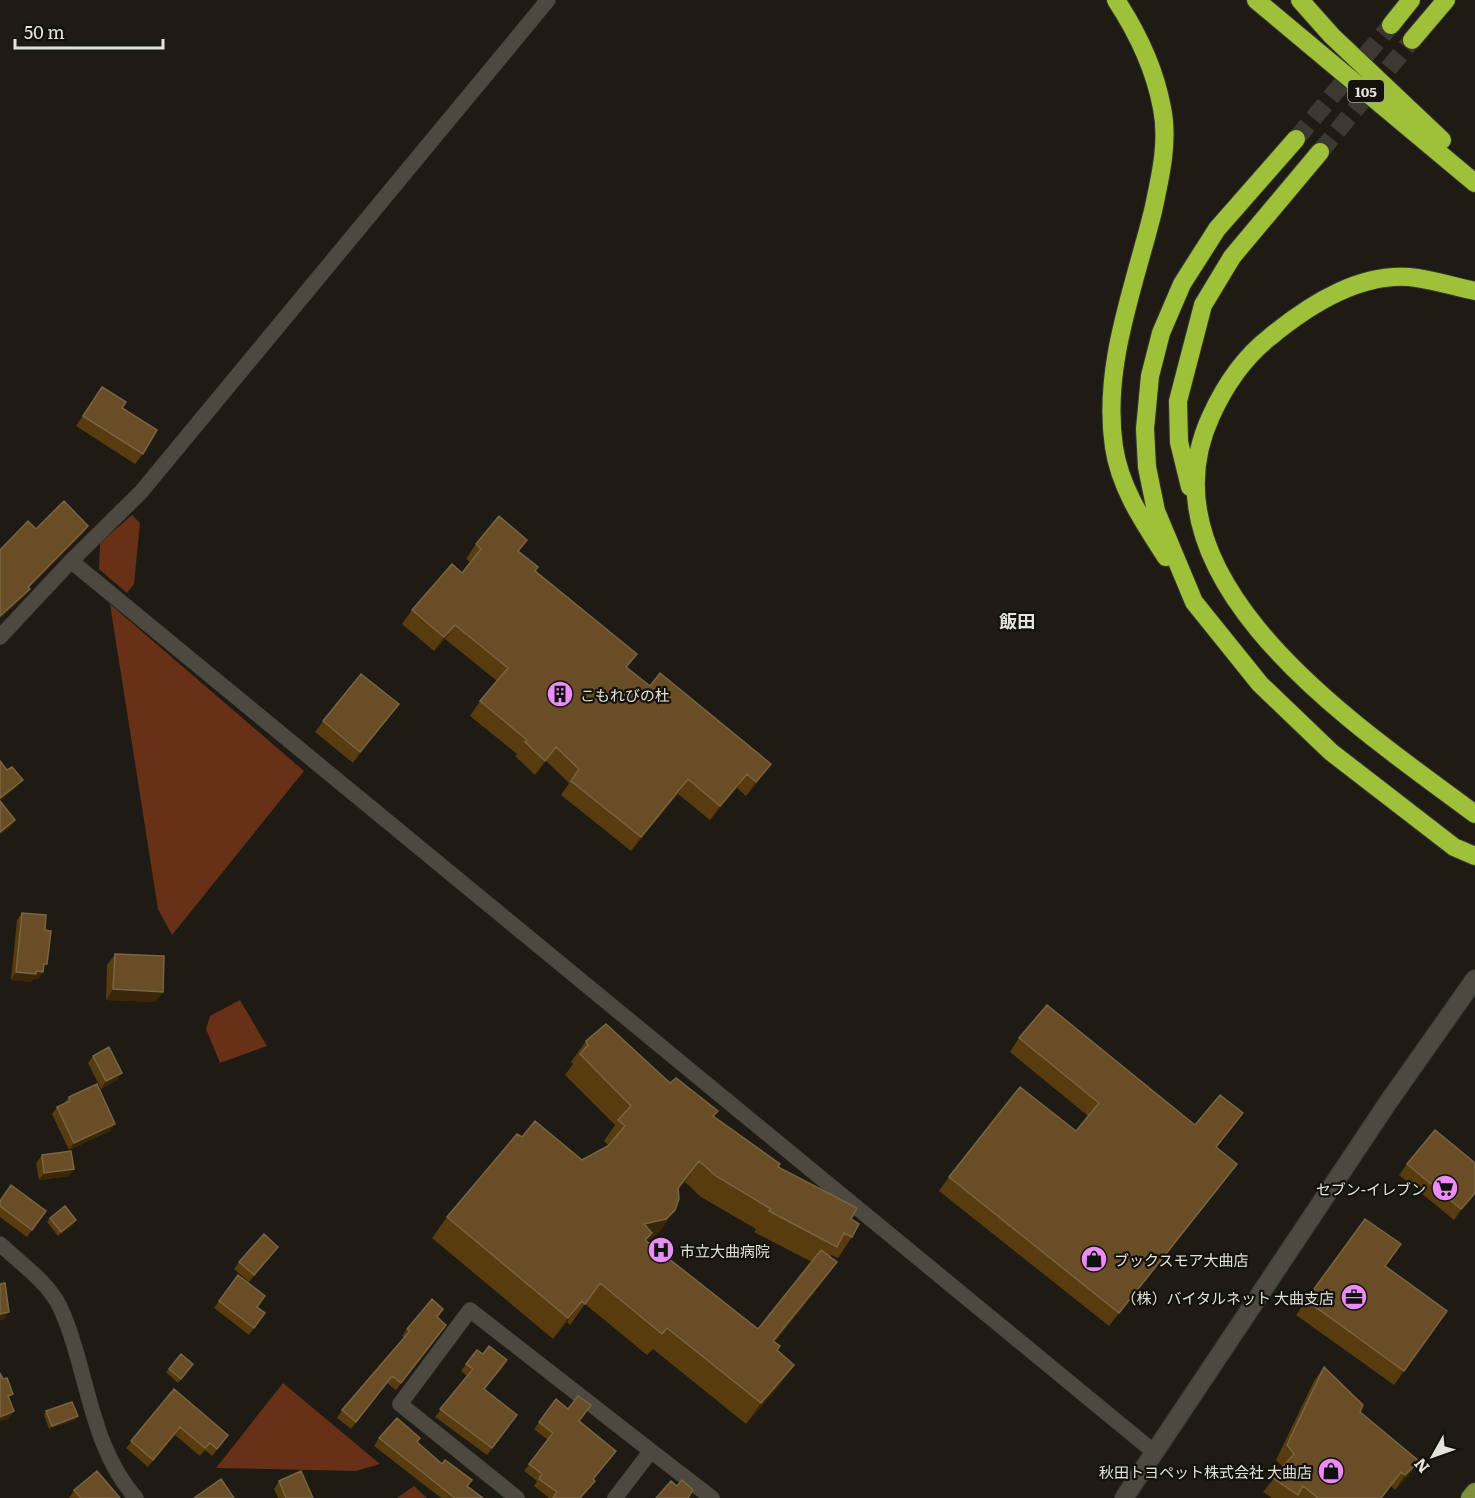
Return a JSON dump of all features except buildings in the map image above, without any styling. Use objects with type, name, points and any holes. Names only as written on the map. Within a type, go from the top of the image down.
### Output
[{"type":"highway","points":[[1116,0],[1136,31],[1163,109],[1164,165],[1110,388],[1114,449],[1132,505],[1194,602],[1260,684],[1331,752],[1454,847],[1475,856]]},
{"type":"highway","name":"105","points":[[1256,0],[1475,183]]},
{"type":"highway","points":[[1300,0],[1332,36],[1475,169]]},
{"type":"highway","points":[[1391,25],[1411,0]]},
{"type":"highway","points":[[1412,40],[1446,0]]},
{"type":"highway","points":[[1194,602],[1156,511],[1147,467],[1145,429],[1150,376],[1161,333],[1182,284],[1217,229],[1296,139]]},
{"type":"highway","points":[[1320,152],[1232,257],[1203,305],[1178,401],[1179,442],[1207,547],[1233,597],[1278,652],[1359,726],[1475,813]]},
{"type":"highway","points":[[1196,509],[1198,454],[1205,429],[1236,370],[1263,342],[1295,317],[1329,296],[1372,280],[1415,278],[1475,291]]},
{"type":"main road","points":[[1470,1498],[1475,1492]]},
{"type":"street","points":[[0,637],[71,561],[141,492],[548,0]]},
{"type":"street","points":[[71,561],[1154,1452]]},
{"type":"street","points":[[1124,1498],[1389,1101],[1475,979]]},
{"type":"street","points":[[0,1244],[45,1286],[60,1306],[100,1432],[116,1468],[136,1498]]},
{"type":"street","points":[[517,1498],[400,1404],[470,1310],[712,1498]]},
{"type":"street","points":[[615,1498],[651,1451]]},
{"type":"shaded area","points":[[132,515],[140,523],[134,584],[127,593],[99,569],[100,543]]},
{"type":"shaded area","points":[[110,604],[304,771],[172,935],[158,909]]},
{"type":"shaded area","points":[[240,1000],[267,1046],[220,1063],[206,1029],[210,1016]]},
{"type":"shaded area","points":[[283,1383],[380,1464],[356,1471],[216,1468]]},
{"type":"shaded area","points":[[414,1486],[427,1498],[397,1498]]},
{"type":"tunnel","points":[[1296,139],[1391,25]]},
{"type":"tunnel","points":[[1320,152],[1412,40]]},
{"type":"place","name":"こもれびの杜","points":[[560,694]]},
{"type":"place","name":"セブン-イレブン","points":[[1445,1188]]},
{"type":"place","name":"市立大曲病院","points":[[661,1250]]},
{"type":"place","name":"ブックスモア大曲店","points":[[1094,1259]]},
{"type":"place","name":"（株）バイタルネット 大曲支店","points":[[1354,1297]]},
{"type":"place","name":"秋田トヨペット株式会社 大曲店","points":[[1331,1471]]},
{"type":"district","name":"飯田","points":[[1017,620]]}]
